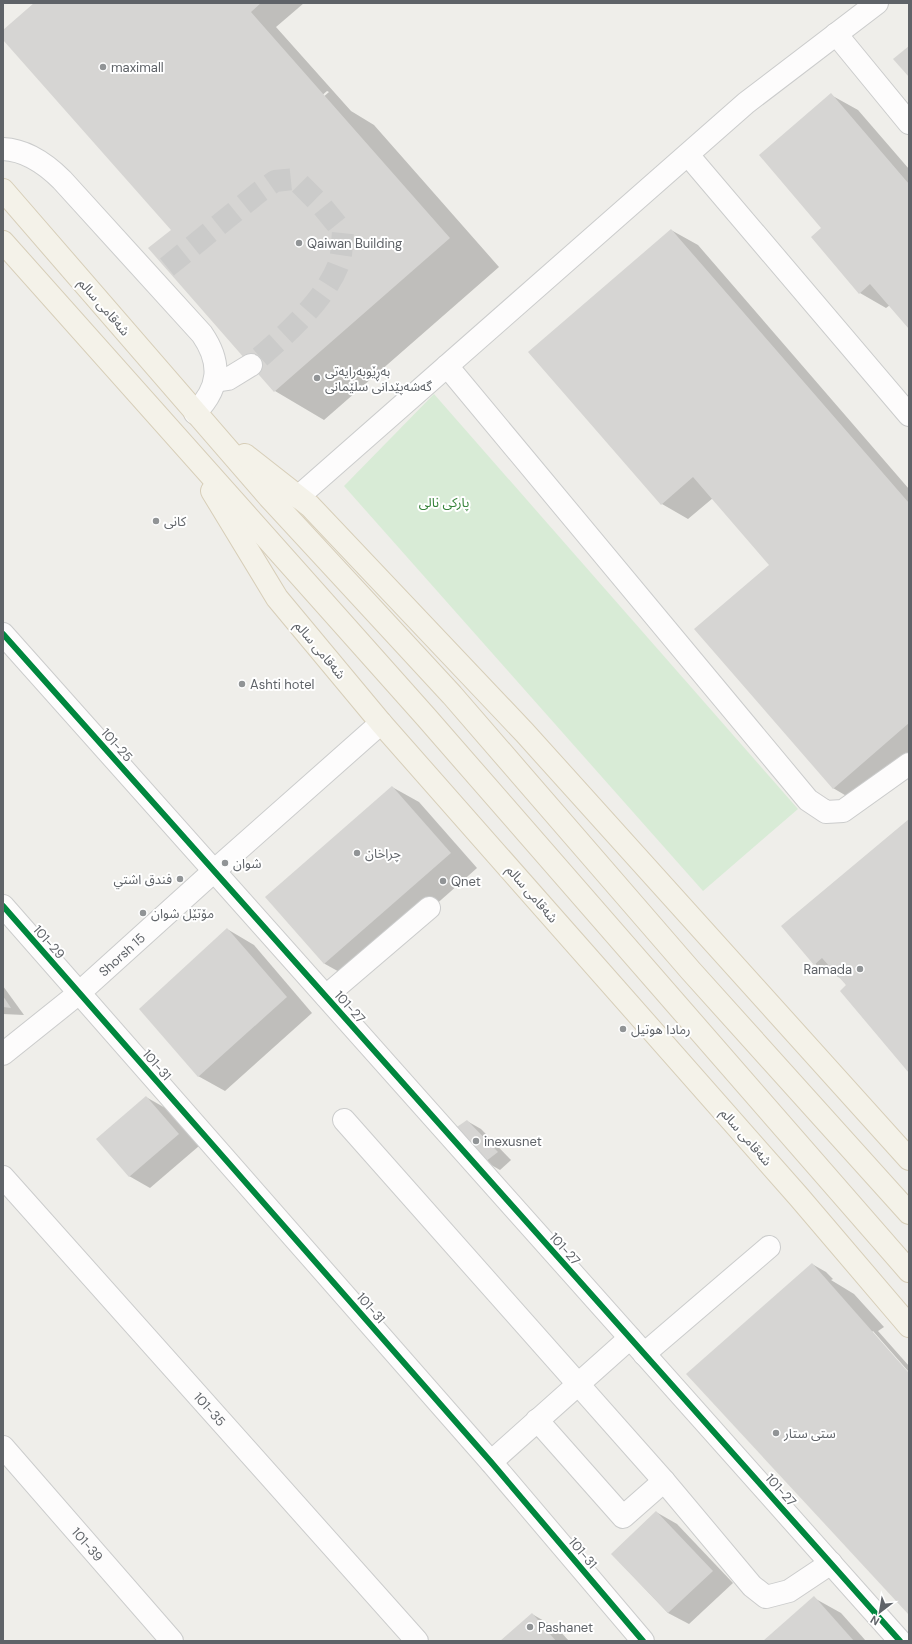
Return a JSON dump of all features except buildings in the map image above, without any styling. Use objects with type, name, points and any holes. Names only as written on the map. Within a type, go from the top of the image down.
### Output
[{"type":"main road","name":"شەقامی سالم","points":[[3,190],[269,497],[452,695],[686,965],[909,1213]]},
{"type":"main road","name":"شەقامی سالم","points":[[3,242],[436,729],[909,1271]]},
{"type":"main road","name":"شەقامی سالم","points":[[201,418],[316,512],[525,733],[909,1159]]},
{"type":"main road","name":"شەقامی سالم","points":[[182,443],[277,598],[381,723],[794,1191],[909,1326]]},
{"type":"street","points":[[298,496],[746,103],[877,3]]},
{"type":"street","points":[[836,34],[909,123]]},
{"type":"street","points":[[3,149],[10,149],[36,159],[48,166],[68,185],[202,334],[214,356],[216,369],[215,381],[211,393],[204,404],[201,418]]},
{"type":"street","points":[[688,155],[909,414]]},
{"type":"street","points":[[215,381],[228,380],[251,365]]},
{"type":"street","points":[[447,366],[808,800],[826,812],[843,811],[909,764]]},
{"type":"street","name":"101-25","points":[[3,634],[214,871]]},
{"type":"street","name":"Shorsh 15","points":[[3,1054],[79,992],[381,723]]},
{"type":"street","name":"101-27","points":[[214,871],[901,1641]]},
{"type":"street","name":"101-29","points":[[3,906],[79,992]]},
{"type":"street","points":[[326,996],[429,908]]},
{"type":"street","name":"101-31","points":[[79,992],[491,1462],[643,1641]]},
{"type":"street","points":[[344,1120],[664,1481],[752,1586],[766,1597],[789,1591],[831,1563]]},
{"type":"street","name":"101-35","points":[[3,1177],[417,1641]]},
{"type":"street","points":[[491,1462],[578,1384],[637,1346],[768,1247]]},
{"type":"street","points":[[538,1420],[623,1517],[664,1481]]},
{"type":"street","name":"101-39","points":[[3,1447],[172,1641]]},
{"type":"street","points":[[901,1641],[909,1633]]},
{"type":"green space","name":"پارکی نالی","points":[[434,394],[798,809],[703,891],[344,486]]},
{"type":"tunnel","points":[[167,267],[258,193],[275,181],[295,179],[321,205],[343,232],[340,260],[334,275],[314,304],[289,331],[251,365]]},
{"type":"cycle path","points":[[3,634],[900,1641]]},
{"type":"cycle path","points":[[3,906],[491,1462],[643,1641]]},
{"type":"place","name":"maximall","points":[[103,67]]},
{"type":"place","name":"Qaiwan Building","points":[[299,243]]},
{"type":"place","name":"بەڕێوبەرایەتی گەشەپێدانی سلێمانی","points":[[317,378]]},
{"type":"place","name":"کانی","points":[[156,521]]},
{"type":"place","name":"Ashti hotel","points":[[242,684]]},
{"type":"place","name":"چراخان","points":[[357,853]]},
{"type":"place","name":"شوان","points":[[225,863]]},
{"type":"place","name":"فندق اشتي","points":[[180,879]]},
{"type":"place","name":"Qnet","points":[[443,881]]},
{"type":"place","name":"مۆتێل شوان","points":[[143,913]]},
{"type":"place","name":"Ramada","points":[[860,969]]},
{"type":"place","name":"رمادا هوتيل","points":[[623,1029]]},
{"type":"place","name":"inexusnet","points":[[476,1141]]},
{"type":"place","name":"ستی ستار","points":[[776,1433]]},
{"type":"place","name":"Pashanet","points":[[530,1627]]}]
